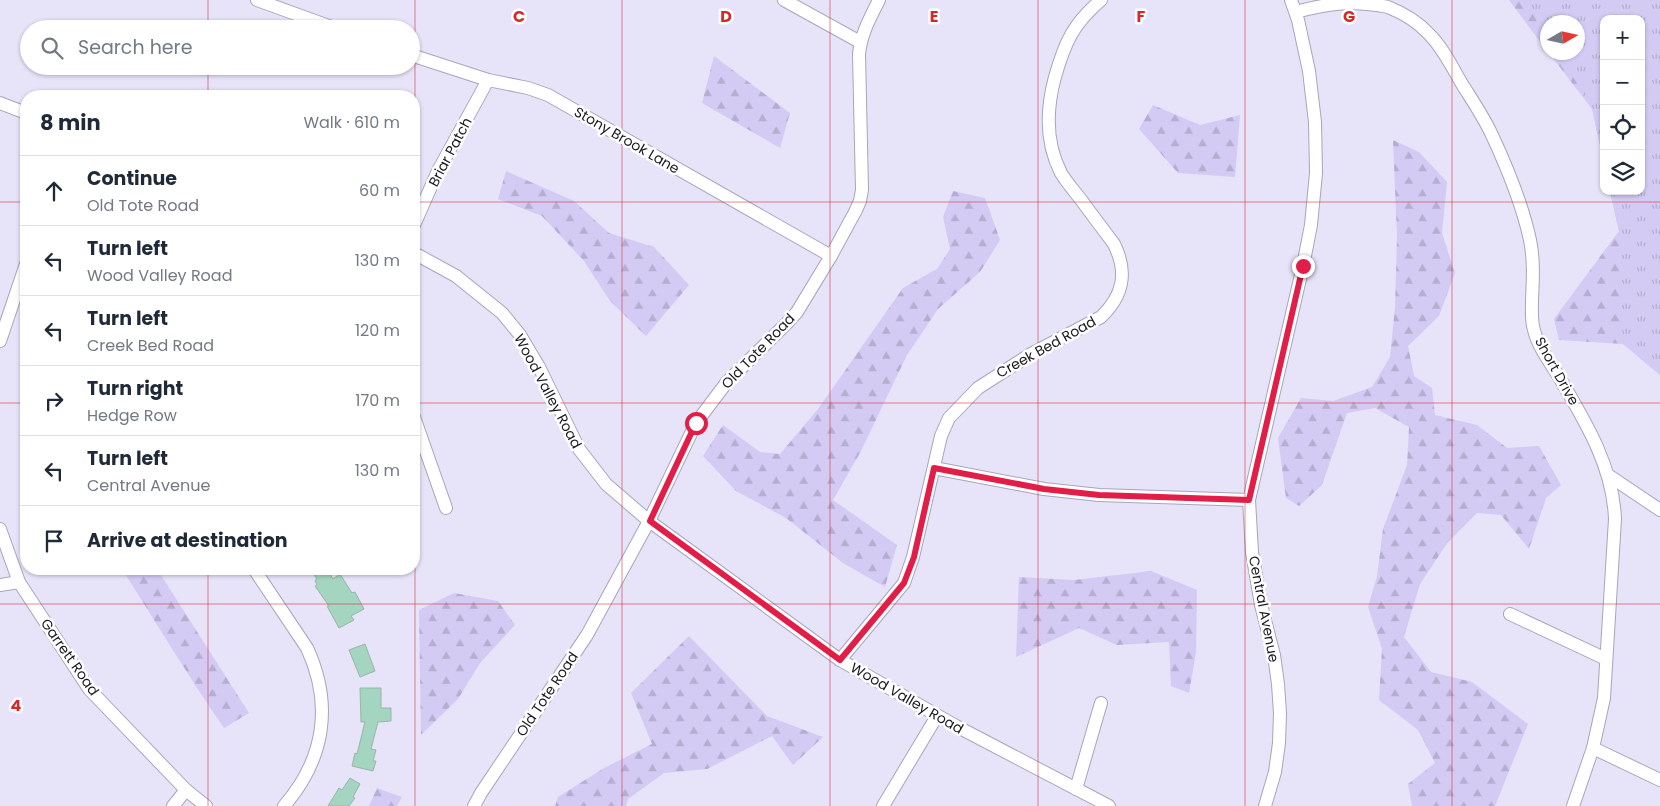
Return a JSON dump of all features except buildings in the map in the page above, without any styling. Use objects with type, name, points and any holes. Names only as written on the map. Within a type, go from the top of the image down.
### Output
[{"type":"street","points":[[257,0],[312,20]]},
{"type":"street","points":[[784,0],[860,42]]},
{"type":"street","name":"Old Tote Road","points":[[474,806],[480,793],[587,635],[650,521],[696,423],[727,382],[796,312],[831,256],[855,212],[862,190],[860,42],[863,32],[880,0]]},
{"type":"street","name":"Creek Bed Road","points":[[840,660],[904,583],[914,557],[940,436],[949,418],[978,388],[1031,354],[1101,317],[1110,309],[1116,299],[1122,277],[1119,254],[1114,244],[1061,172],[1052,148],[1048,122],[1050,97],[1062,50],[1075,27],[1101,0]]},
{"type":"street","name":"Short Drive","points":[[1293,6],[1344,1],[1378,4],[1400,13],[1419,26],[1436,42],[1445,55],[1490,131],[1506,166],[1522,209],[1530,242],[1533,272],[1534,330],[1542,349],[1595,441],[1608,475],[1614,500],[1615,519],[1604,698],[1593,748],[1573,806]]},
{"type":"street","name":"Central Avenue","points":[[1265,806],[1279,743],[1280,704],[1274,655],[1261,605],[1252,552],[1249,500],[1303,266],[1312,216],[1316,173],[1315,122],[1310,71],[1293,6]]},
{"type":"street","name":"Stony Brook Lane","points":[[420,58],[488,80],[528,88],[548,95],[831,256]]},
{"type":"street","name":"Briar Patch","points":[[420,212],[438,171],[488,80]]},
{"type":"street","points":[[0,103],[20,111]]},
{"type":"street","name":"Wood Valley Road","points":[[420,256],[456,276],[502,313],[520,335],[539,367],[579,450],[606,484],[650,521],[840,660],[937,716],[1109,806]]},
{"type":"street","points":[[0,341],[20,282]]},
{"type":"street","points":[[420,434],[446,508]]},
{"type":"street","points":[[934,468],[1044,489],[1099,495],[1249,500]]},
{"type":"street","points":[[1608,475],[1660,510]]},
{"type":"street","name":"Garrett Road","points":[[0,529],[19,582],[89,689],[186,790],[206,806]]},
{"type":"street","points":[[258,575],[307,648],[313,661],[320,688],[322,716],[318,745],[308,771],[294,795],[284,806]]},
{"type":"street","points":[[0,585],[19,582]]},
{"type":"street","points":[[1510,614],[1606,659]]},
{"type":"street","points":[[1076,789],[1101,703]]},
{"type":"street","points":[[883,806],[937,716]]},
{"type":"street","points":[[1593,748],[1660,780]]},
{"type":"street","points":[[173,806],[186,790]]},
{"type":"green space","points":[[1509,0],[1660,0],[1660,375],[1623,344],[1559,340],[1554,319],[1619,231],[1611,195],[1645,195],[1645,15],[1600,15],[1600,145],[1592,109],[1554,60],[1585,60],[1585,15],[1540,15],[1540,42]]},
{"type":"green space","points":[[1528,0],[1660,0],[1660,375],[1623,344],[1619,231],[1611,195],[1645,195],[1645,15],[1600,15],[1600,145],[1592,109],[1563,60],[1585,60],[1585,15],[1540,15],[1540,21]]},
{"type":"green space","points":[[714,56],[790,113],[780,148],[702,103]]},
{"type":"green space","points":[[1153,105],[1200,125],[1240,115],[1235,177],[1178,173],[1139,129]]},
{"type":"green space","points":[[1393,140],[1419,152],[1447,182],[1442,233],[1455,273],[1439,316],[1408,346],[1414,376],[1432,388],[1435,415],[1477,425],[1507,448],[1539,446],[1561,485],[1546,498],[1529,549],[1501,515],[1477,513],[1448,542],[1420,584],[1404,637],[1431,672],[1472,682],[1528,724],[1495,806],[1412,806],[1408,784],[1435,763],[1418,730],[1379,700],[1382,649],[1368,607],[1377,577],[1383,529],[1407,465],[1409,427],[1375,408],[1347,413],[1322,485],[1299,506],[1286,498],[1278,438],[1301,398],[1333,401],[1372,387],[1390,357],[1395,308],[1397,237]]},
{"type":"green space","points":[[506,171],[574,201],[609,233],[654,247],[689,285],[646,336],[610,301],[584,261],[542,216],[498,199]]},
{"type":"green space","points":[[953,191],[985,198],[1000,240],[980,272],[938,309],[907,355],[861,451],[833,500],[897,545],[885,587],[843,563],[786,518],[736,491],[703,456],[723,425],[760,452],[780,454],[818,409],[903,288],[937,269],[950,249],[943,217]]},
{"type":"green space","points":[[1151,571],[1197,590],[1196,652],[1189,693],[1171,686],[1169,642],[1117,645],[1079,628],[1016,657],[1019,577],[1074,580]]},
{"type":"green space","points":[[126,575],[161,575],[249,713],[224,728]]},
{"type":"green space","points":[[454,593],[498,601],[515,625],[480,663],[458,699],[421,735],[419,610]]},
{"type":"green space","points":[[689,636],[767,716],[823,737],[793,765],[772,736],[707,769],[664,773],[628,799],[626,806],[555,806],[558,797],[604,768],[652,744],[631,693]]},
{"type":"green space","points":[[377,788],[402,797],[397,806],[369,806]]},
{"type":"route","points":[[696,423],[650,521],[840,660],[904,583],[914,557],[934,468],[1044,489],[1099,495],[1249,500],[1303,266]]}]
